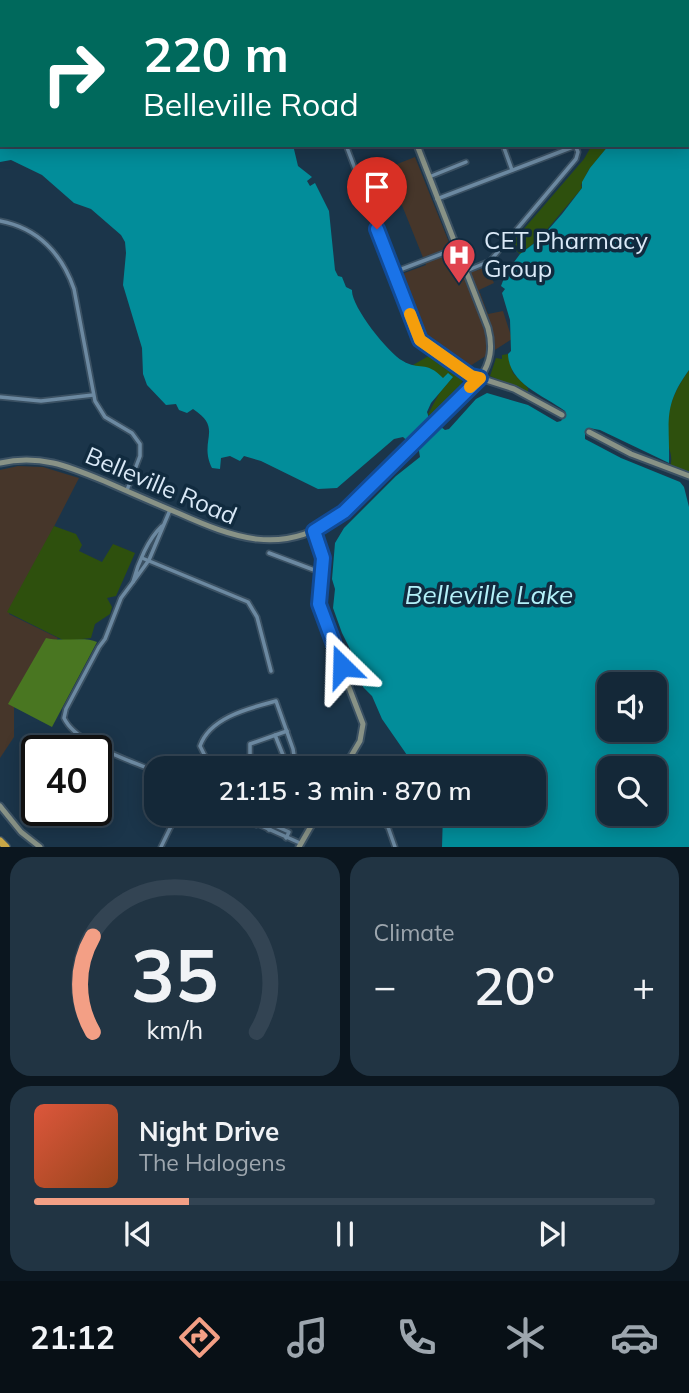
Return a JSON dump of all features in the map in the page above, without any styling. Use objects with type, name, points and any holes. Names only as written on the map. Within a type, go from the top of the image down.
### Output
[{"type":"highway","points":[[0,841],[6,847]]},
{"type":"main road","points":[[418,147],[466,271]]},
{"type":"main road","name":"Belleville Road","points":[[0,463],[28,459],[54,462],[228,534],[249,540],[284,539],[314,531],[344,512],[480,378],[489,360],[490,333],[466,271]]},
{"type":"main road","points":[[480,378],[514,389],[562,415]]},
{"type":"main road","points":[[589,432],[631,454],[689,476]]},
{"type":"main road","points":[[314,531],[322,550],[319,604],[322,617],[363,724],[360,741],[351,756]]},
{"type":"main road","points":[[0,806],[21,832],[40,847]]},
{"type":"main road","points":[[300,845],[310,826]]},
{"type":"street","points":[[347,147],[420,340],[471,376],[480,378]]},
{"type":"street","points":[[504,147],[512,170]]},
{"type":"street","points":[[437,199],[573,147]]},
{"type":"street","points":[[466,271],[490,261],[576,159],[576,147]]},
{"type":"street","points":[[429,177],[466,162]]},
{"type":"street","points":[[0,221],[19,226],[41,239],[59,257],[67,272],[74,289],[93,395],[104,417],[132,433],[140,444],[140,456],[126,491]]},
{"type":"street","points":[[394,272],[457,248]]},
{"type":"street","points":[[0,397],[41,401],[93,395]]},
{"type":"street","points":[[144,767],[89,742],[67,725],[64,718],[66,709],[105,639],[121,598],[149,560],[170,510]]},
{"type":"street","points":[[133,582],[142,558],[162,526]]},
{"type":"street","points":[[269,553],[322,573]]},
{"type":"street","points":[[142,558],[248,602],[257,617],[271,671]]},
{"type":"street","points":[[204,756],[201,742],[209,731],[230,716],[276,701],[294,756]]},
{"type":"street","points":[[250,756],[250,744],[288,731]]},
{"type":"street","points":[[275,735],[283,756]]},
{"type":"street","points":[[269,830],[271,824],[289,832],[284,837]]},
{"type":"street","points":[[161,847],[171,826]]},
{"type":"street","points":[[259,826],[300,845]]},
{"type":"street","points":[[387,826],[395,847]]},
{"type":"shaded area","points":[[591,147],[607,147],[588,171],[582,188],[539,239],[520,254],[510,245],[584,159]]},
{"type":"shaded area","points":[[415,157],[462,275],[487,267],[494,283],[479,290],[488,314],[503,311],[512,339],[467,368],[423,337],[399,275],[426,265],[387,168]]},
{"type":"shaded area","points":[[432,354],[463,379],[461,385],[430,416],[428,414],[440,392],[453,377],[443,378],[413,365]]},
{"type":"shaded area","points":[[508,354],[513,373],[528,388],[528,392],[490,376],[496,358],[502,359],[502,355]]},
{"type":"shaded area","points":[[689,370],[689,473],[670,466],[667,420],[679,386]]},
{"type":"shaded area","points":[[18,466],[43,467],[79,478],[9,614],[58,638],[22,683],[14,702],[14,737],[0,758],[0,470]]},
{"type":"shaded area","points":[[54,526],[76,534],[82,545],[79,551],[102,562],[113,544],[135,553],[116,596],[107,598],[112,607],[110,614],[95,624],[91,638],[65,641],[7,612]]},
{"type":"shaded area","points":[[46,638],[86,639],[97,642],[52,727],[8,704]]},
{"type":"water","name":"Belleville Lake","points":[[0,147],[293,147],[298,166],[312,177],[307,181],[310,186],[315,183],[329,211],[335,270],[346,287],[352,290],[357,307],[396,356],[414,365],[432,369],[443,378],[448,373],[453,377],[431,403],[427,412],[429,418],[445,430],[449,429],[476,399],[487,393],[528,405],[557,422],[561,421],[565,411],[529,388],[514,373],[510,364],[510,320],[502,293],[505,289],[501,286],[506,273],[520,254],[540,239],[562,214],[582,188],[582,182],[590,168],[607,147],[689,147],[689,370],[671,405],[669,463],[600,430],[589,428],[585,439],[621,458],[680,482],[684,487],[689,507],[689,847],[442,847],[443,826],[546,826],[546,756],[408,756],[382,719],[372,696],[363,687],[354,657],[333,608],[335,543],[344,528],[396,476],[420,457],[419,451],[403,437],[394,439],[337,488],[318,489],[261,461],[244,456],[240,461],[230,456],[221,458],[220,469],[212,468],[207,450],[209,429],[202,416],[193,409],[187,413],[179,410],[176,404],[166,405],[147,385],[143,374],[142,348],[123,285],[126,253],[121,235],[91,209],[74,203],[42,175],[11,160],[0,162]]},
{"type":"slow traffic","points":[[410,314],[420,340],[471,376],[480,378],[470,387]]},
{"type":"place","name":"CET Pharmacy Group","points":[[459,285]]},
{"type":"route","points":[[342,666],[319,604],[323,558],[314,531],[344,512],[480,378],[471,376],[420,340],[377,229]]}]
